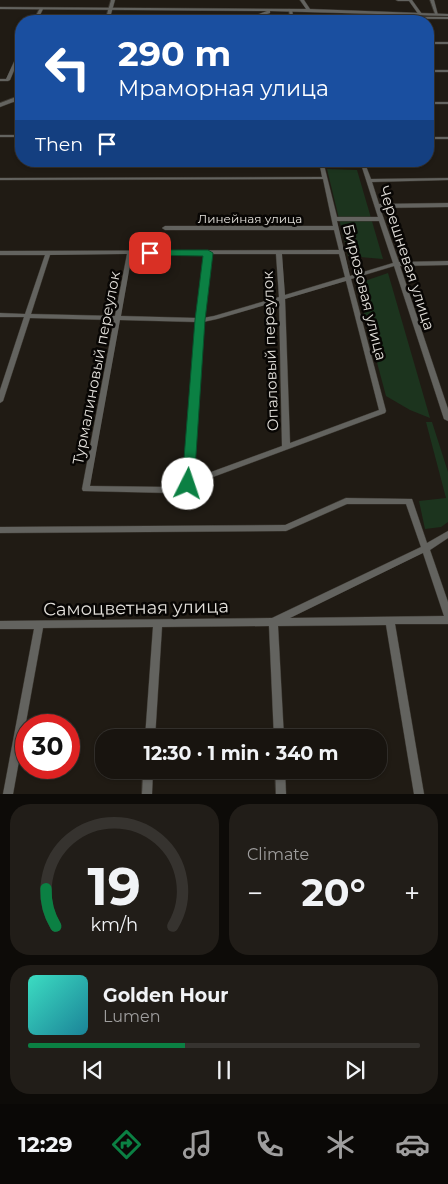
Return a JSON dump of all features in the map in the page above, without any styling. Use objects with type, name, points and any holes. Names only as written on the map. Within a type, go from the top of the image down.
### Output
[{"type":"street","points":[[108,15],[113,0]]},
{"type":"street","points":[[302,0],[309,10]]},
{"type":"street","points":[[398,0],[410,0],[420,14]]},
{"type":"street","points":[[432,0],[437,14]]},
{"type":"street","points":[[0,8],[309,10],[437,14],[448,17]]},
{"type":"street","points":[[38,15],[41,9]]},
{"type":"street","points":[[261,15],[276,10]]},
{"type":"street","points":[[290,10],[291,15]]},
{"type":"street","points":[[434,17],[448,17]]},
{"type":"street","points":[[434,44],[448,43]]},
{"type":"street","points":[[0,80],[8,80],[15,64]]},
{"type":"street","points":[[434,71],[448,71]]},
{"type":"street","points":[[0,105],[15,100]]},
{"type":"street","points":[[434,103],[448,103]]},
{"type":"street","points":[[0,136],[15,136]]},
{"type":"street","points":[[434,138],[448,138]]},
{"type":"street","name":"Бирюзовая улица","points":[[286,447],[383,411],[348,279],[322,167]]},
{"type":"street","name":"Черешневая улица","points":[[364,167],[448,419]]},
{"type":"street","points":[[0,179],[325,178]]},
{"type":"street","points":[[368,181],[448,179]]},
{"type":"street","points":[[377,206],[448,205]]},
{"type":"street","points":[[334,219],[381,219]]},
{"type":"street","name":"Линейная улица","points":[[165,228],[336,228]]},
{"type":"street","name":"Турмалиновый переулок","points":[[130,252],[86,489],[170,490],[188,484]]},
{"type":"street","points":[[0,253],[342,252]]},
{"type":"street","points":[[0,401],[48,253]]},
{"type":"street","points":[[208,253],[200,320],[188,484],[286,447]]},
{"type":"street","name":"Опаловый переулок","points":[[279,253],[286,447]]},
{"type":"street","points":[[0,316],[200,320],[214,318],[396,264],[448,263]]},
{"type":"street","points":[[0,530],[286,528],[346,500],[410,500],[424,549],[448,615]]},
{"type":"street","name":"Самоцветная улица","points":[[273,622],[424,549],[448,534]]},
{"type":"street","name":"Самоцветная улица","points":[[0,626],[448,620]]},
{"type":"street","points":[[390,621],[419,794]]},
{"type":"street","points":[[273,622],[279,729]]},
{"type":"street","points":[[151,729],[158,624]]},
{"type":"street","points":[[8,794],[39,626]]},
{"type":"street","points":[[147,794],[148,779]]},
{"type":"street","points":[[281,779],[282,794]]},
{"type":"green space","points":[[327,169],[357,170],[383,259],[348,256]]},
{"type":"green space","points":[[388,273],[430,418],[410,410],[386,396],[356,284]]},
{"type":"green space","points":[[426,422],[432,422],[448,472],[448,522],[441,527],[425,529],[419,501],[446,498]]},
{"type":"route","points":[[150,253],[208,253],[200,320],[188,484]]}]
